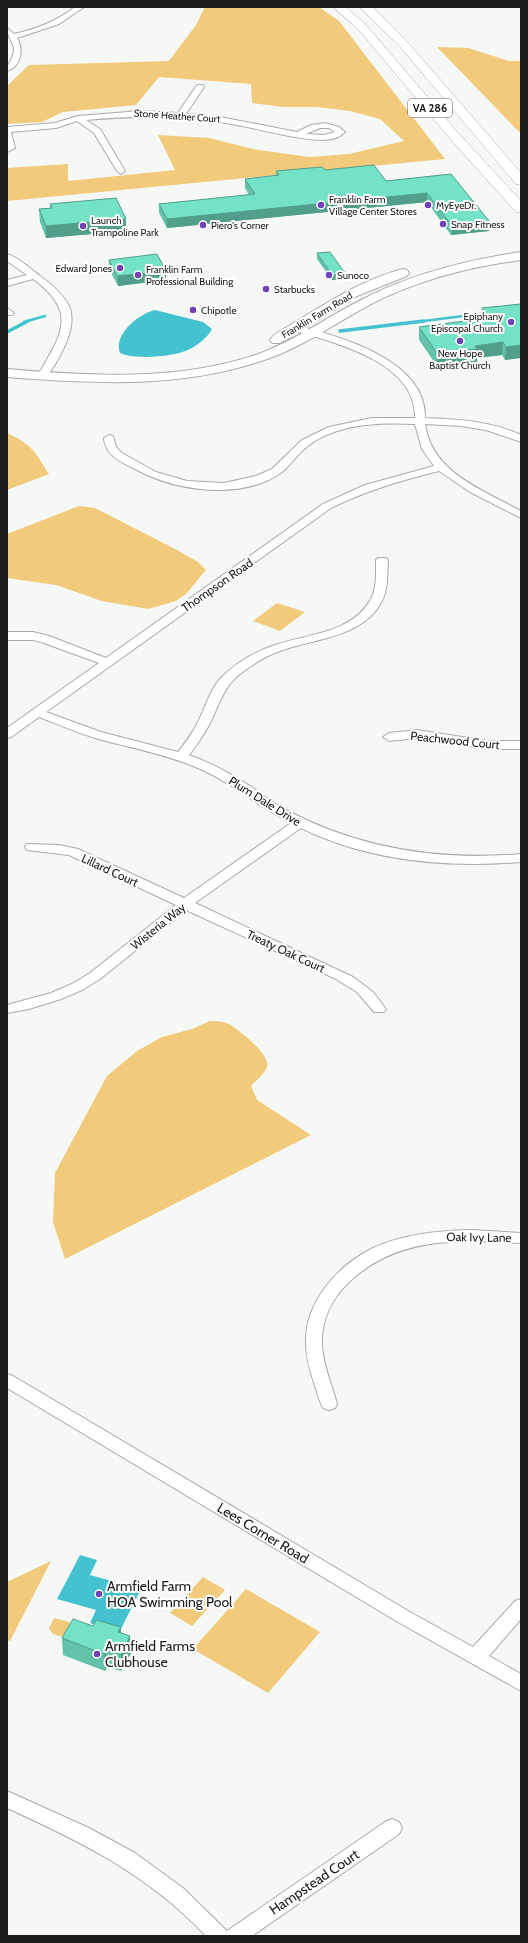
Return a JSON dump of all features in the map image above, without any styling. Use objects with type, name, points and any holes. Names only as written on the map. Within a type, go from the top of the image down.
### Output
[{"type":"highway","name":"VA 286","points":[[340,7],[362,27],[456,138],[521,209]]},
{"type":"highway","name":"VA 286","points":[[366,7],[381,20],[406,47],[521,181]]},
{"type":"main road","name":"Franklin Farm Road","points":[[233,364],[295,328],[340,299],[376,282],[445,262],[521,247]]},
{"type":"main road","name":"Franklin Farm Road","points":[[7,373],[119,380],[187,375],[266,356],[312,333],[366,302],[404,285],[464,266],[521,256]]},
{"type":"street","points":[[13,37],[51,25],[69,16],[80,7]]},
{"type":"street","points":[[7,30],[17,44],[17,54],[15,60],[7,69]]},
{"type":"street","points":[[182,115],[200,87]]},
{"type":"street","name":"Stone Heather Court","points":[[7,130],[56,125],[78,118],[140,113],[182,115],[231,120],[300,136]]},
{"type":"street","points":[[78,118],[97,131],[121,171]]},
{"type":"street","points":[[7,130],[8,141],[11,148],[7,149]]},
{"type":"street","points":[[7,257],[35,276],[58,295],[64,304],[67,317],[66,331],[57,352],[43,375]]},
{"type":"street","points":[[7,283],[35,276]]},
{"type":"street","points":[[295,328],[369,354],[396,371],[414,390],[419,400],[421,407],[420,421],[423,438],[427,449],[441,467],[453,478],[471,489],[521,515]]},
{"type":"street","points":[[109,438],[111,448],[116,453],[148,473],[180,483],[218,486],[251,481],[275,471],[284,465],[304,443],[330,430],[372,421],[420,421],[476,424],[500,430],[520,438]]},
{"type":"street","name":"Thompson Road","points":[[7,734],[39,713],[107,662],[333,503],[353,492],[376,484],[441,467]]},
{"type":"street","points":[[181,757],[204,723],[216,692],[235,671],[248,662],[279,647],[330,633],[345,627],[370,610],[380,591],[382,560]]},
{"type":"street","points":[[7,636],[33,636],[107,662]]},
{"type":"street","name":"Plum Dale Drive","points":[[39,713],[103,736],[181,757],[224,776],[278,812],[299,823],[329,836],[362,846],[415,856],[472,860],[521,858]]},
{"type":"street","name":"Peachwood Court","points":[[389,737],[417,734],[488,745],[521,745]]},
{"type":"street","name":"Wisteria Way","points":[[7,1009],[42,1002],[77,987],[95,976],[185,904],[299,823]]},
{"type":"street","name":"Lillard Court","points":[[32,847],[59,849],[73,852],[185,904]]},
{"type":"street","name":"Treaty Oak Court","points":[[185,904],[352,982],[372,998],[379,1010]]},
{"type":"street","name":"Oak Ivy Lane","points":[[329,1404],[318,1367],[314,1336],[317,1320],[323,1304],[333,1289],[352,1268],[389,1248],[410,1241],[431,1237],[459,1235],[521,1238]]},
{"type":"street","name":"Lees Corner Road","points":[[7,1380],[377,1601],[521,1683]]},
{"type":"street","points":[[476,1657],[521,1606]]},
{"type":"street","points":[[7,1799],[94,1840],[137,1865],[178,1896],[219,1936]]},
{"type":"street","name":"Hampstead Court","points":[[235,1936],[392,1828]]},
{"type":"shaded area","points":[[205,7],[319,7],[339,21],[445,159],[7,201],[7,168],[68,164],[68,181],[175,170],[158,135],[209,138],[253,149],[309,157],[349,154],[404,141],[380,119],[350,111],[317,107],[283,107],[252,103],[251,84],[159,77],[136,105],[63,112],[42,122],[7,124],[7,86],[29,65],[169,61],[196,25]]},
{"type":"shaded area","points":[[437,47],[468,48],[509,61],[521,61],[521,134]]},
{"type":"shaded area","points":[[7,433],[28,445],[49,474],[7,490]]},
{"type":"shaded area","points":[[79,506],[95,508],[177,550],[198,562],[206,570],[186,594],[176,601],[148,609],[102,601],[56,585],[7,578],[7,534]]},
{"type":"shaded area","points":[[277,603],[305,612],[280,631],[253,621]]},
{"type":"shaded area","points":[[210,1021],[220,1021],[229,1024],[259,1049],[267,1062],[267,1067],[251,1086],[257,1100],[311,1135],[65,1259],[53,1222],[55,1173],[107,1076],[137,1051],[162,1037],[192,1029]]},
{"type":"shaded area","points":[[51,1561],[10,1641],[7,1640],[7,1582]]},
{"type":"shaded area","points":[[203,1577],[225,1590],[192,1626],[170,1613]]},
{"type":"shaded area","points":[[246,1589],[320,1632],[268,1693],[193,1649]]},
{"type":"shaded area","points":[[54,1618],[69,1622],[79,1638],[77,1641],[53,1634],[49,1629]]},
{"type":"water","points":[[155,310],[203,322],[212,329],[205,338],[190,349],[183,352],[155,357],[135,356],[120,353],[120,339],[128,326],[141,316]]},
{"type":"water","name":"Armfield Farm HOA Swimming Pool","points":[[80,1555],[97,1560],[90,1575],[141,1589],[120,1631],[90,1623],[96,1610],[57,1599]]},
{"type":"building","name":"Franklin Farm Village Center Stores","points":[[374,165],[386,181],[451,174],[490,222],[452,226],[427,193],[167,219],[159,204],[255,194],[245,179],[279,175],[276,171],[322,167],[325,170]]},
{"type":"building","points":[[116,198],[126,219],[46,226],[39,209],[52,208],[50,204]]},
{"type":"building","points":[[330,252],[345,273],[332,275],[317,253]]},
{"type":"building","points":[[157,254],[166,271],[117,276],[109,260]]},
{"type":"building","points":[[521,304],[521,345],[506,347],[503,342],[475,346],[477,349],[437,353],[419,327],[488,318],[482,308]]},
{"type":"building","points":[[73,1619],[93,1626],[96,1620],[121,1627],[118,1632],[130,1636],[121,1655],[106,1650],[104,1654],[62,1638]]},
{"type":"waterway","points":[[422,321],[487,313]]},
{"type":"waterway","points":[[24,322],[45,316]]},
{"type":"waterway","points":[[7,332],[28,321]]},
{"type":"waterway","points":[[340,331],[422,321]]},
{"type":"waterway","points":[[416,322],[422,321]]},
{"type":"place","name":"Franklin Farm Village Center Stores","points":[[321,205]]},
{"type":"place","name":"MyEyeDr.","points":[[428,205]]},
{"type":"place","name":"Snap Fitness","points":[[443,224]]},
{"type":"place","name":"Piero's Corner","points":[[203,225]]},
{"type":"place","name":"Launch Trampoline Park","points":[[83,226]]},
{"type":"place","name":"Edward Jones","points":[[120,268]]},
{"type":"place","name":"Franklin Farm Professional Building","points":[[138,275]]},
{"type":"place","name":"Sunoco","points":[[329,275]]},
{"type":"place","name":"Starbucks","points":[[266,289]]},
{"type":"place","name":"Chipotle","points":[[193,310]]},
{"type":"place","name":"Epiphany Episcopal Church","points":[[511,322]]},
{"type":"place","name":"New Hope Baptist Church","points":[[460,341]]},
{"type":"place","name":"Armfield Farm HOA Swimming Pool","points":[[99,1594]]},
{"type":"place","name":"Armfield Farms Clubhouse","points":[[97,1654]]}]
